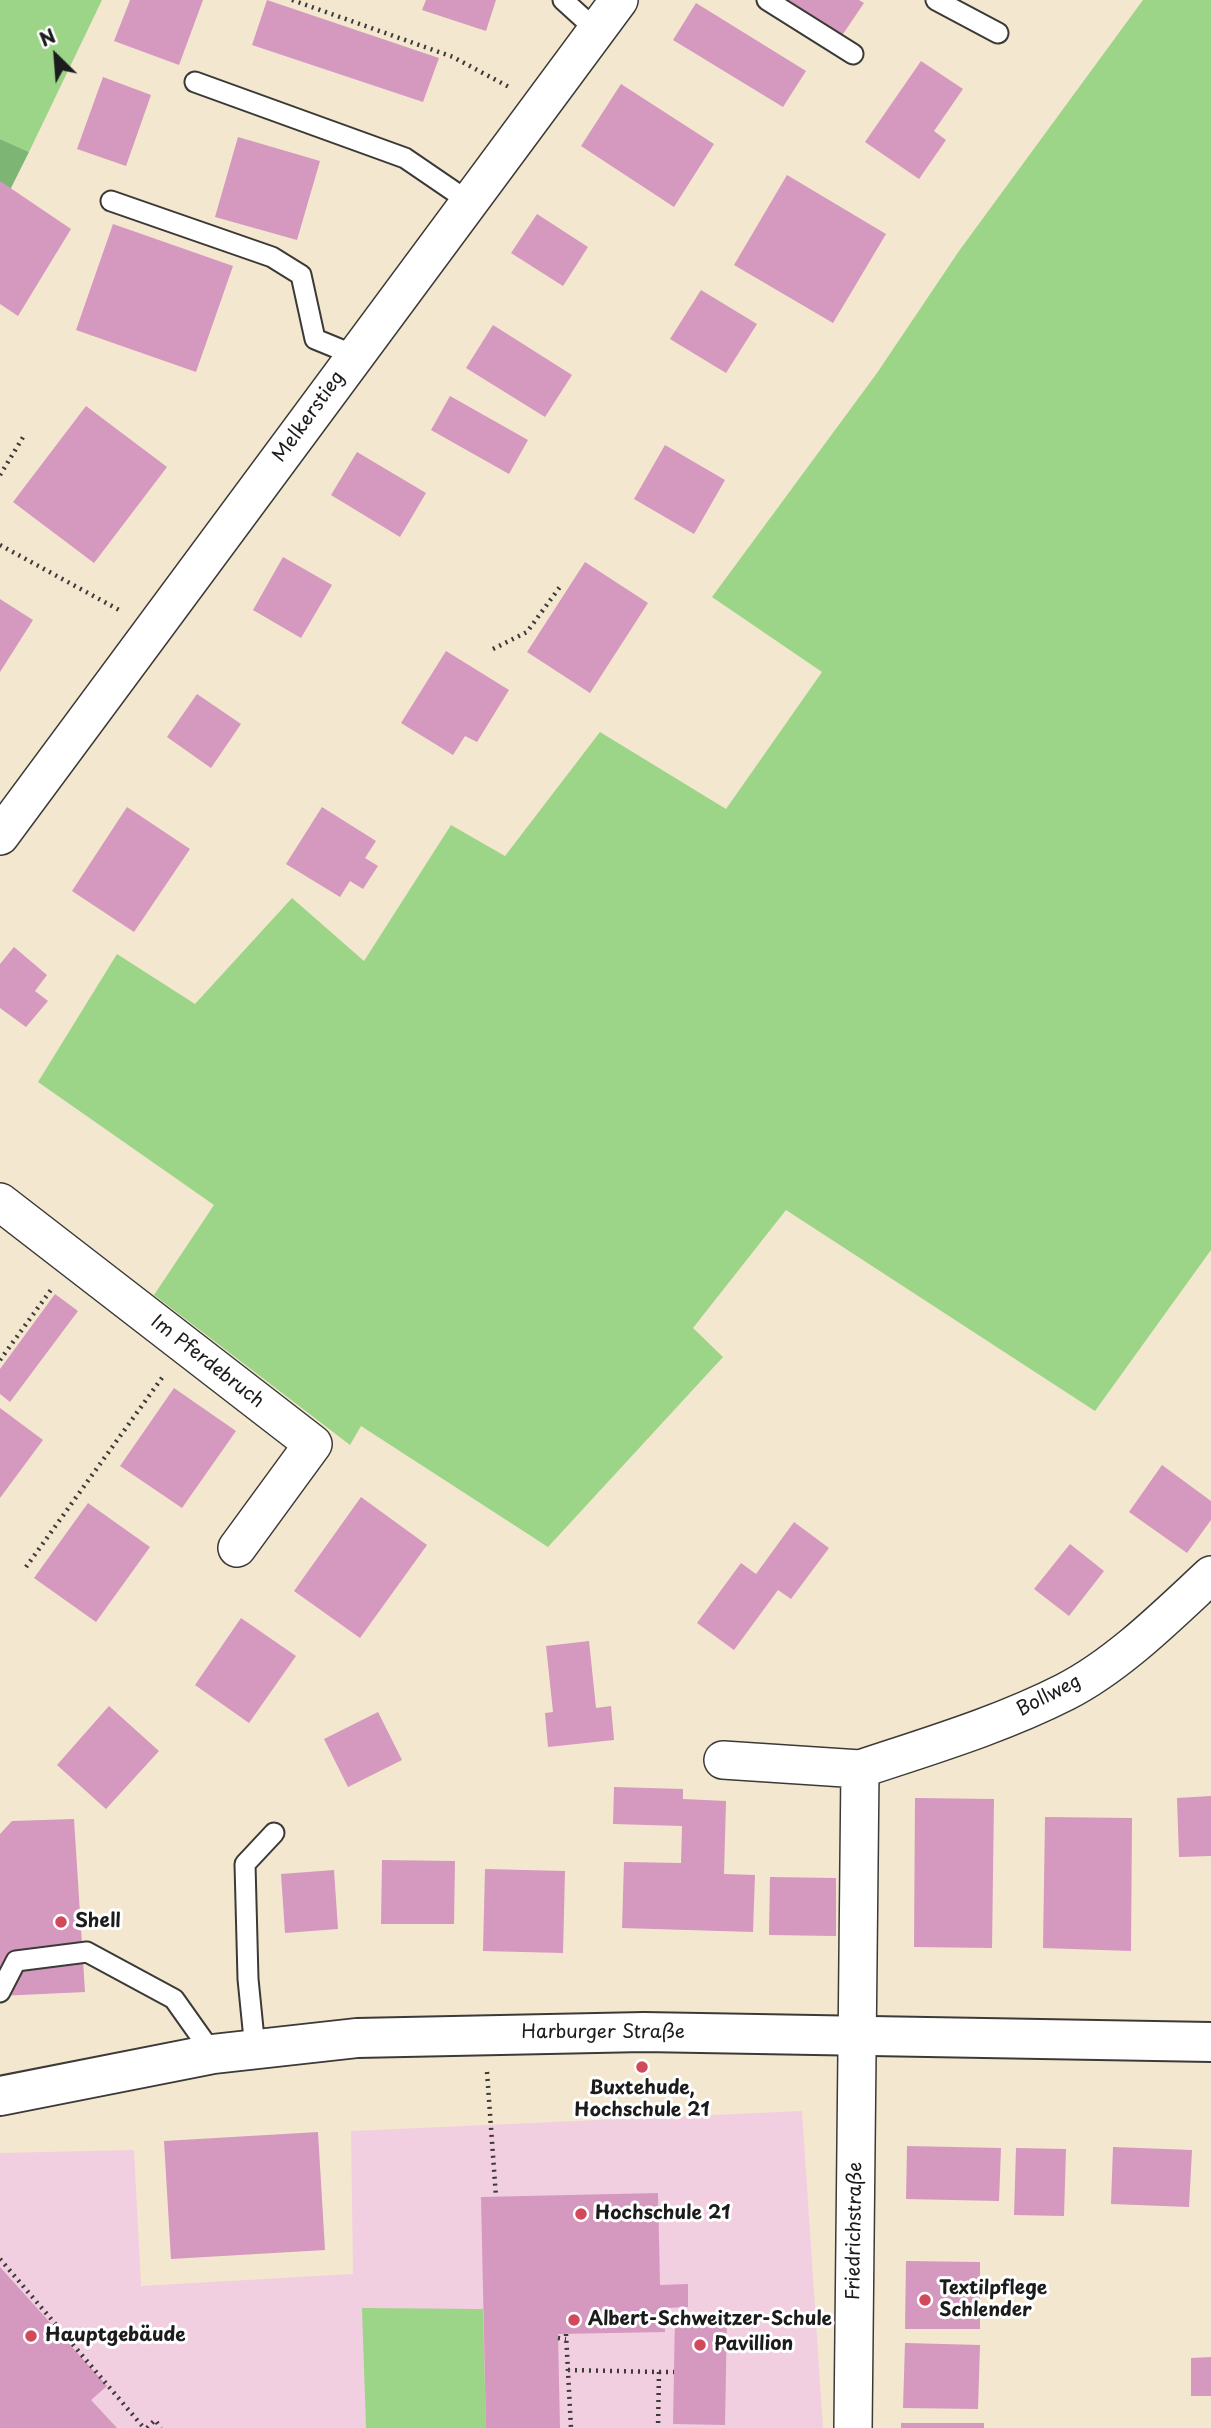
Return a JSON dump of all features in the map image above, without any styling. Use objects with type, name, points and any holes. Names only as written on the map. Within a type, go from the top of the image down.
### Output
[{"type":"street","name":"Melkerstieg","points":[[0,836],[619,0]]},
{"type":"street","name":"Im Pferdebruch","points":[[0,1202],[313,1444],[237,1548]]},
{"type":"street","name":"Bollweg","points":[[723,1760],[860,1769],[981,1729],[1067,1691],[1146,1635],[1211,1575]]},
{"type":"street","points":[[857,2035],[860,1769]]},
{"type":"street","name":"Harburger Straße","points":[[0,2096],[213,2054],[357,2038],[484,2034],[857,2035],[1211,2042]]},
{"type":"street","name":"Friedrichstraße","points":[[853,2428],[857,2035]]},
{"type":"lane","points":[[563,0],[596,30]]},
{"type":"lane","points":[[767,0],[853,54]]},
{"type":"lane","points":[[936,0],[998,33]]},
{"type":"lane","points":[[195,82],[405,158],[468,201]]},
{"type":"lane","points":[[111,201],[272,257],[301,275],[315,339],[354,355]]},
{"type":"lane","points":[[255,2049],[248,1979],[245,1864],[274,1833]]},
{"type":"lane","points":[[0,1992],[16,1961],[87,1952],[174,1998],[213,2054]]},
{"type":"path","points":[[292,0],[453,57],[540,104]]},
{"type":"path","points":[[0,475],[25,434]]},
{"type":"path","points":[[0,545],[153,627]]},
{"type":"path","points":[[493,649],[527,632],[562,584]]},
{"type":"path","points":[[0,1360],[73,1258]]},
{"type":"path","points":[[26,1567],[185,1346]]},
{"type":"path","points":[[484,2034],[496,2197]]},
{"type":"path","points":[[0,2259],[145,2428],[155,2420],[162,2428]]},
{"type":"path","points":[[558,2338],[566,2336],[571,2428]]},
{"type":"path","points":[[568,2370],[674,2372]]},
{"type":"path","points":[[658,2428],[659,2372]]},
{"type":"shaded area","name":"Hochschule 21","points":[[802,2111],[823,2428],[0,2428],[0,2153],[134,2150],[141,2286],[353,2274],[351,2131]]},
{"type":"green space","points":[[0,0],[102,0],[29,152],[0,139]]},
{"type":"green space","points":[[1143,0],[1211,0],[1211,1250],[1095,1411],[786,1210],[693,1328],[723,1357],[548,1547],[361,1426],[350,1445],[154,1295],[214,1205],[38,1082],[117,954],[195,1004],[292,898],[364,961],[451,825],[505,856],[600,732],[726,809],[822,672],[712,597],[877,373],[959,251]]},
{"type":"green space","points":[[0,139],[29,152],[0,210]]},
{"type":"green space","points":[[362,2308],[483,2309],[486,2428],[366,2428]]},
{"type":"building","points":[[130,0],[203,0],[179,65],[114,41]]},
{"type":"building","points":[[267,0],[439,58],[423,102],[252,45]]},
{"type":"building","points":[[426,0],[496,0],[486,31],[422,10]]},
{"type":"building","points":[[785,0],[859,0],[864,3],[841,37]]},
{"type":"building","points":[[696,3],[806,71],[783,107],[673,40]]},
{"type":"building","points":[[921,61],[963,89],[934,131],[946,140],[919,179],[865,142]]},
{"type":"building","points":[[103,77],[151,95],[126,166],[77,149]]},
{"type":"building","points":[[621,84],[714,144],[674,207],[581,146]]},
{"type":"building","points":[[238,137],[320,161],[297,240],[215,217]]},
{"type":"building","points":[[787,175],[886,234],[833,323],[734,265]]},
{"type":"building","points":[[0,181],[71,229],[18,316],[0,304]]},
{"type":"building","points":[[537,214],[588,247],[563,286],[511,253]]},
{"type":"building","points":[[113,224],[233,266],[196,372],[76,330]]},
{"type":"building","points":[[701,290],[757,324],[726,373],[670,339]]},
{"type":"building","points":[[493,325],[572,375],[545,417],[466,368]]},
{"type":"building","points":[[450,396],[528,440],[509,474],[431,430]]},
{"type":"building","points":[[86,406],[167,467],[94,563],[13,502]]},
{"type":"building","points":[[665,445],[725,480],[694,534],[634,499]]},
{"type":"building","points":[[357,452],[426,493],[400,537],[331,495]]},
{"type":"building","points":[[283,557],[332,585],[301,638],[253,610]]},
{"type":"building","points":[[585,562],[648,603],[590,693],[527,652]]},
{"type":"building","points":[[0,599],[33,620],[0,672]]},
{"type":"building","points":[[446,651],[509,690],[477,742],[465,736],[453,755],[401,723]]},
{"type":"building","points":[[197,694],[241,724],[211,768],[167,737]]},
{"type":"building","points":[[127,807],[190,849],[134,932],[72,891]]},
{"type":"building","points":[[322,807],[376,841],[365,858],[378,866],[363,889],[350,881],[340,897],[286,864]]},
{"type":"building","points":[[14,947],[47,975],[35,991],[48,1001],[26,1027],[0,1008],[0,964]]},
{"type":"building","points":[[55,1294],[78,1311],[10,1402],[0,1394],[0,1369]]},
{"type":"building","points":[[174,1388],[236,1431],[182,1508],[120,1466]]},
{"type":"building","points":[[0,1408],[43,1440],[0,1498]]},
{"type":"building","points":[[1162,1465],[1211,1501],[1211,1520],[1187,1553],[1129,1512]]},
{"type":"building","points":[[361,1497],[427,1545],[360,1638],[294,1591]]},
{"type":"building","points":[[88,1503],[150,1547],[96,1622],[34,1578]]},
{"type":"building","points":[[794,1522],[829,1548],[791,1599],[778,1590],[734,1650],[697,1623],[741,1563],[756,1574]]},
{"type":"building","points":[[1070,1544],[1104,1571],[1069,1616],[1034,1589]]},
{"type":"building","points":[[241,1618],[296,1656],[249,1723],[195,1685]]},
{"type":"building","points":[[589,1641],[596,1708],[611,1706],[614,1740],[548,1747],[545,1713],[553,1712],[546,1646]]},
{"type":"building","points":[[109,1706],[159,1751],[106,1809],[57,1765]]},
{"type":"building","points":[[378,1712],[402,1760],[348,1787],[324,1739]]},
{"type":"building","points":[[614,1787],[683,1789],[683,1799],[726,1801],[724,1874],[755,1875],[753,1932],[622,1928],[624,1862],[681,1863],[682,1826],[613,1824]]},
{"type":"building","points":[[1211,1796],[1211,1856],[1179,1857],[1177,1798]]},
{"type":"building","points":[[915,1798],[994,1799],[992,1948],[914,1947]]},
{"type":"building","points":[[1045,1817],[1132,1818],[1131,1951],[1043,1948]]},
{"type":"building","points":[[74,1819],[85,1992],[0,1996],[0,1834],[12,1821]]},
{"type":"building","points":[[382,1860],[455,1861],[454,1924],[381,1924]]},
{"type":"building","points":[[485,1869],[565,1871],[563,1953],[483,1951]]},
{"type":"building","points":[[334,1870],[338,1929],[285,1933],[281,1874]]},
{"type":"building","points":[[770,1877],[836,1878],[836,1936],[769,1935]]},
{"type":"building","points":[[318,2132],[325,2250],[171,2259],[164,2141]]},
{"type":"building","points":[[907,2146],[1001,2148],[999,2201],[906,2199]]},
{"type":"building","points":[[1113,2147],[1192,2150],[1189,2207],[1111,2204]]},
{"type":"building","points":[[1016,2148],[1066,2149],[1064,2216],[1014,2215]]},
{"type":"building","name":"Albert-Schweitzer-Schule","points":[[658,2193],[660,2285],[688,2284],[688,2307],[664,2308],[665,2332],[558,2334],[560,2428],[486,2428],[481,2197]]},
{"type":"building","points":[[906,2261],[980,2262],[980,2329],[905,2329]]},
{"type":"building","name":"Hauptgebäude","points":[[0,2267],[107,2386],[91,2400],[117,2428],[0,2428]]},
{"type":"building","name":"Pavillion","points":[[675,2316],[727,2317],[725,2425],[673,2424]]},
{"type":"building","points":[[905,2343],[980,2345],[978,2409],[903,2408]]},
{"type":"building","points":[[1211,2357],[1211,2396],[1191,2396],[1191,2358]]},
{"type":"building","points":[[901,2423],[984,2423],[984,2428],[901,2428]]},
{"type":"place","name":"Shell","points":[[61,1922]]},
{"type":"place","name":"Buxtehude, Hochschule 21","points":[[642,2067]]},
{"type":"place","name":"Hochschule 21","points":[[581,2214]]},
{"type":"place","name":"Textilpflege Schlender","points":[[925,2300]]},
{"type":"place","name":"Albert-Schweitzer-Schule","points":[[574,2320]]},
{"type":"place","name":"Hauptgebäude","points":[[31,2336]]},
{"type":"place","name":"Pavillion","points":[[700,2345]]}]
